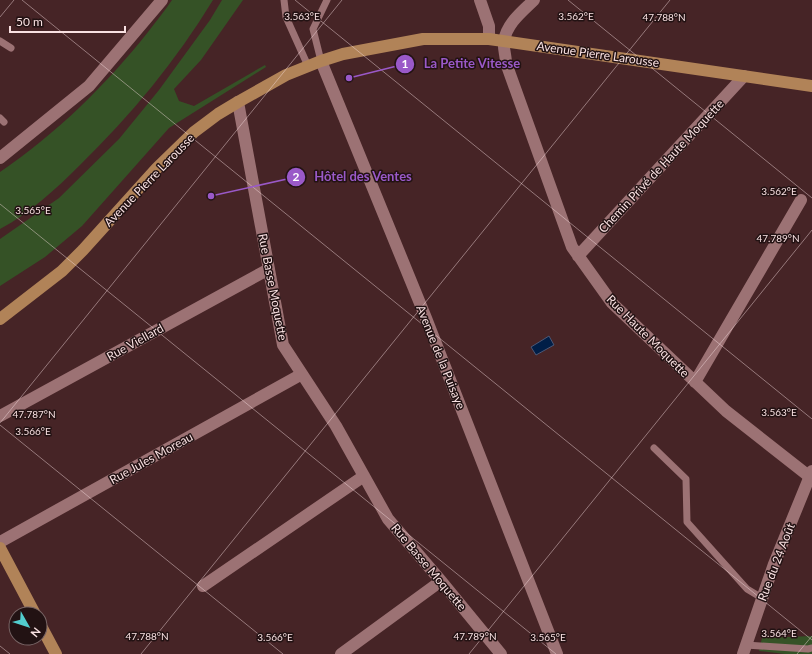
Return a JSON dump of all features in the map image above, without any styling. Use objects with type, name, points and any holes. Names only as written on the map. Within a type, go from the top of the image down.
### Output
[{"type":"main road","name":"Avenue Pierre Larousse","points":[[0,319],[62,271],[84,250],[176,148],[218,114],[286,75],[321,60],[343,54],[423,40],[489,39],[812,86]]},
{"type":"main road","points":[[0,548],[31,606]]},
{"type":"main road","points":[[48,639],[56,654]]},
{"type":"street","points":[[0,158],[89,86],[162,0]]},
{"type":"street","points":[[480,0],[489,26],[489,39]]},
{"type":"street","points":[[504,41],[512,23],[534,0]]},
{"type":"street","name":"Rue Haute Moquette","points":[[504,41],[506,63],[572,247],[578,256],[612,303],[726,412],[811,474]]},
{"type":"street","name":"Avenue de la Puisaye","points":[[321,60],[426,318],[557,654]]},
{"type":"street","name":"Chemin Privé de Haute Moquette","points":[[578,256],[744,76]]},
{"type":"street","name":"Rue Basse Moquette","points":[[238,102],[283,345],[336,426],[388,519],[442,580],[501,654]]},
{"type":"street","points":[[695,382],[800,200]]},
{"type":"street","name":"Rue Viellard","points":[[0,416],[269,269]]},
{"type":"street","name":"Rue Jules Moreau","points":[[0,542],[302,374]]},
{"type":"street","name":"Rue du 24 Août","points":[[744,649],[774,564],[811,474]]},
{"type":"street","points":[[202,586],[364,476]]},
{"type":"street","points":[[341,654],[442,580]]},
{"type":"lane","points":[[284,0],[286,17],[308,66]]},
{"type":"lane","points":[[321,60],[313,30],[327,0]]},
{"type":"lane","points":[[0,41],[11,48]]},
{"type":"lane","points":[[654,448],[686,479],[687,522],[747,589],[762,598]]},
{"type":"lane","points":[[744,649],[812,648]]},
{"type":"green space","points":[[172,0],[213,0],[199,23],[168,66],[117,127],[52,192],[22,216],[0,229],[0,172],[41,142],[97,90],[132,52]]},
{"type":"green space","points":[[222,0],[243,0],[201,60],[174,89],[179,101],[194,106],[265,65],[266,67],[169,128],[82,226],[45,257],[0,286],[0,239],[59,198],[119,139],[159,90],[210,20]]},
{"type":"green space","points":[[812,636],[812,654],[785,654],[759,651],[762,638]]},
{"type":"water","points":[[549,336],[554,345],[536,355],[531,347]]},
{"type":"place","name":"La Petite Vitesse","points":[[349,78]]},
{"type":"place","name":"Hôtel des Ventes","points":[[211,196]]}]
